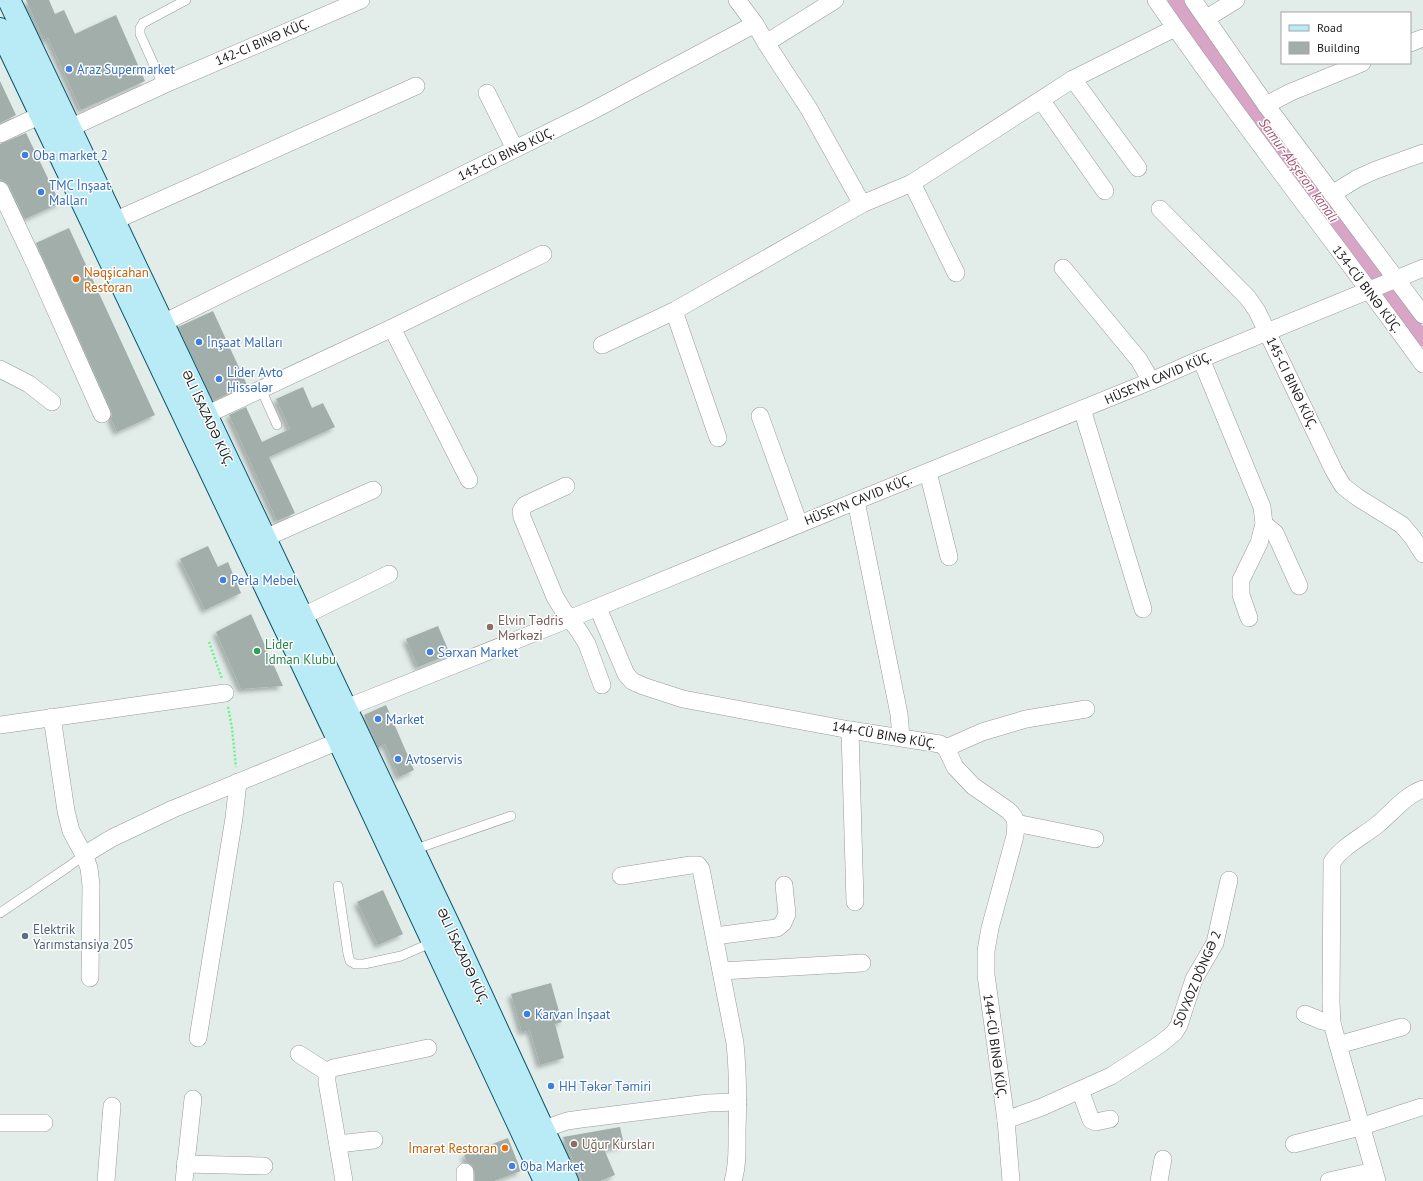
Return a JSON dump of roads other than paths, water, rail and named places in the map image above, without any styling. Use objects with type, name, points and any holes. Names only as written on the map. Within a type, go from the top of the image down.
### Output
[{"type":"main road","points":[[9,0],[50,111]]},
{"type":"main road","points":[[0,29],[50,111],[61,132]]},
{"type":"main road","name":"ƏLI İSAZADƏ KÜÇ.","points":[[61,132],[114,220],[301,616],[337,712]]},
{"type":"main road","name":"ƏLI İSAZADƏ KÜÇ.","points":[[61,132],[246,546],[337,712]]},
{"type":"main road","points":[[337,712],[348,737]]},
{"type":"main road","name":"ƏLI İSAZADƏ KÜÇ.","points":[[348,737],[413,850],[567,1181]]},
{"type":"main road","name":"ƏLI İSAZADƏ KÜÇ.","points":[[348,737],[434,942],[545,1181]]},
{"type":"street","name":"142-CI BINƏ KÜÇ.","points":[[61,132],[163,85],[362,0]]},
{"type":"street","points":[[737,0],[755,24],[809,109],[862,204]]},
{"type":"street","points":[[766,42],[835,0]]},
{"type":"street","name":"134-CÜ BINƏ KÜÇ.","points":[[1156,0],[1314,219],[1369,290],[1423,364]]},
{"type":"street","points":[[1193,0],[1207,18],[1266,105],[1423,315]]},
{"type":"street","points":[[1207,18],[1236,0]]},
{"type":"street","name":"143-CÜ BINƏ KÜÇ.","points":[[163,323],[590,112],[755,24]]},
{"type":"street","points":[[602,345],[674,311],[862,204],[912,183],[1073,78],[1175,28]]},
{"type":"street","points":[[1411,43],[1423,38]]},
{"type":"street","points":[[1266,105],[1291,92],[1360,64]]},
{"type":"street","points":[[1073,78],[1138,168]]},
{"type":"street","points":[[114,220],[416,86]]},
{"type":"street","points":[[487,93],[515,149]]},
{"type":"street","points":[[1041,100],[1105,191]]},
{"type":"street","points":[[0,134],[50,111]]},
{"type":"street","points":[[1332,194],[1358,178],[1423,153]]},
{"type":"street","points":[[912,183],[956,273]]},
{"type":"street","points":[[0,190],[102,414]]},
{"type":"street","name":"145-CI BINƏ KÜÇ.","points":[[1160,209],[1248,298],[1257,311],[1334,471],[1343,486],[1357,497],[1402,525],[1413,538],[1423,554]]},
{"type":"street","points":[[206,415],[392,328],[544,254]]},
{"type":"street","points":[[1063,268],[1139,360],[1151,382]]},
{"type":"street","points":[[1396,278],[1423,268]]},
{"type":"street","name":"HÜSEYN CAVID KÜÇ.","points":[[337,712],[598,608],[799,524],[1151,382],[1201,359],[1268,333],[1396,278]]},
{"type":"street","points":[[674,311],[718,438]]},
{"type":"street","points":[[392,328],[469,480]]},
{"type":"street","points":[[1201,359],[1262,507],[1264,524],[1259,543],[1241,580],[1241,595],[1249,618]]},
{"type":"street","points":[[0,369],[29,384],[52,402]]},
{"type":"street","points":[[1082,409],[1143,609]]},
{"type":"street","points":[[760,416],[799,524]]},
{"type":"street","points":[[928,472],[949,557]]},
{"type":"street","points":[[566,486],[525,505],[521,511],[522,517],[555,597],[587,644],[602,685]]},
{"type":"street","points":[[265,538],[373,490]]},
{"type":"street","points":[[856,501],[899,714],[901,737]]},
{"type":"street","points":[[1264,524],[1274,533],[1299,586]]},
{"type":"street","points":[[301,616],[388,574]]},
{"type":"street","name":"144-CÜ BINƏ KÜÇ.","points":[[598,608],[626,674],[632,681],[683,699],[850,730],[940,744],[946,748],[955,767],[973,786],[1009,811],[1014,817],[1016,823],[1015,836],[990,928],[986,951],[986,975],[1006,1120],[1011,1181]]},
{"type":"street","points":[[0,725],[225,693]]},
{"type":"street","points":[[946,748],[982,732],[1026,719],[1086,709]]},
{"type":"street","points":[[52,717],[66,811],[71,831],[89,868],[91,885],[90,978]]},
{"type":"street","points":[[850,730],[855,902]]},
{"type":"street","points":[[84,855],[112,838],[137,826],[238,782],[348,737]]},
{"type":"street","points":[[198,1038],[234,818],[238,782]]},
{"type":"street","points":[[1329,1181],[1375,1176],[1332,1023],[1332,862],[1338,854],[1378,825],[1403,801],[1423,789]]},
{"type":"street","points":[[1016,823],[1095,839]]},
{"type":"street","points":[[621,876],[691,864],[698,865],[702,869],[735,1042],[738,1070],[737,1162],[733,1181]]},
{"type":"street","name":"SOVXOZ DÖNGƏ 2","points":[[1006,1120],[1042,1107],[1117,1072],[1159,1045],[1174,1033],[1179,1025],[1194,979],[1215,943],[1229,880]]},
{"type":"street","points":[[715,936],[777,928],[783,922],[787,914],[784,885]]},
{"type":"street","points":[[722,971],[862,962]]},
{"type":"street","points":[[1304,1014],[1332,1023]]},
{"type":"street","points":[[1338,1045],[1402,1027]]},
{"type":"street","points":[[327,1072],[333,1068],[428,1048]]},
{"type":"street","points":[[299,1054],[327,1072]]},
{"type":"street","points":[[327,1072],[327,1082],[344,1181]]},
{"type":"street","points":[[1080,1090],[1092,1120],[1096,1122],[1110,1120]]},
{"type":"street","points":[[193,1099],[185,1173],[264,1166]]},
{"type":"street","points":[[544,1129],[581,1118],[708,1103],[738,1102]]},
{"type":"street","points":[[106,1181],[112,1106]]},
{"type":"street","points":[[1294,1144],[1360,1127],[1421,1107]]},
{"type":"street","points":[[0,1123],[44,1123]]},
{"type":"street","points":[[338,1144],[374,1140]]},
{"type":"street","points":[[1159,1181],[1163,1160]]},
{"type":"lane","points":[[163,85],[140,34],[140,28],[143,23],[186,0]]},
{"type":"lane","points":[[261,389],[277,425]]},
{"type":"lane","points":[[413,850],[511,816]]},
{"type":"lane","points":[[0,913],[84,855]]},
{"type":"lane","points":[[338,886],[348,954],[350,961],[354,964],[364,964],[401,956],[434,942]]},
{"type":"waterway","name":"Samur-Abşeron kanalı","points":[[1175,0],[1423,339]]},
{"type":"place","name":"Araz Supermarket","points":[[69,69]]},
{"type":"place","name":"Oba market 2","points":[[25,155]]},
{"type":"place","name":"TMC İnşaat Malları","points":[[41,192]]},
{"type":"place","name":"Nəqşicahan Restoran","points":[[76,279]]},
{"type":"place","name":"İnşaat Malları","points":[[199,342]]},
{"type":"place","name":"Lider Avto Hissələr","points":[[219,379]]},
{"type":"place","name":"Perla Mebel","points":[[223,580]]},
{"type":"place","name":"Elvin Tədris Mərkəzi","points":[[490,627]]},
{"type":"place","name":"Lider İdman Klubu","points":[[257,651]]},
{"type":"place","name":"Sərxan Market","points":[[430,652]]},
{"type":"place","name":"Market","points":[[378,719]]},
{"type":"place","name":"Avtoservis","points":[[398,759]]},
{"type":"place","name":"Elektrik Yarımstansiya 205","points":[[25,936]]},
{"type":"place","name":"Karvan İnşaat","points":[[527,1014]]},
{"type":"place","name":"HH Təkər Təmiri","points":[[551,1086]]},
{"type":"place","name":"Uğur Kursları","points":[[574,1144]]},
{"type":"place","name":"İmarət Restoran","points":[[505,1148]]},
{"type":"place","name":"Oba Market","points":[[512,1166]]}]
